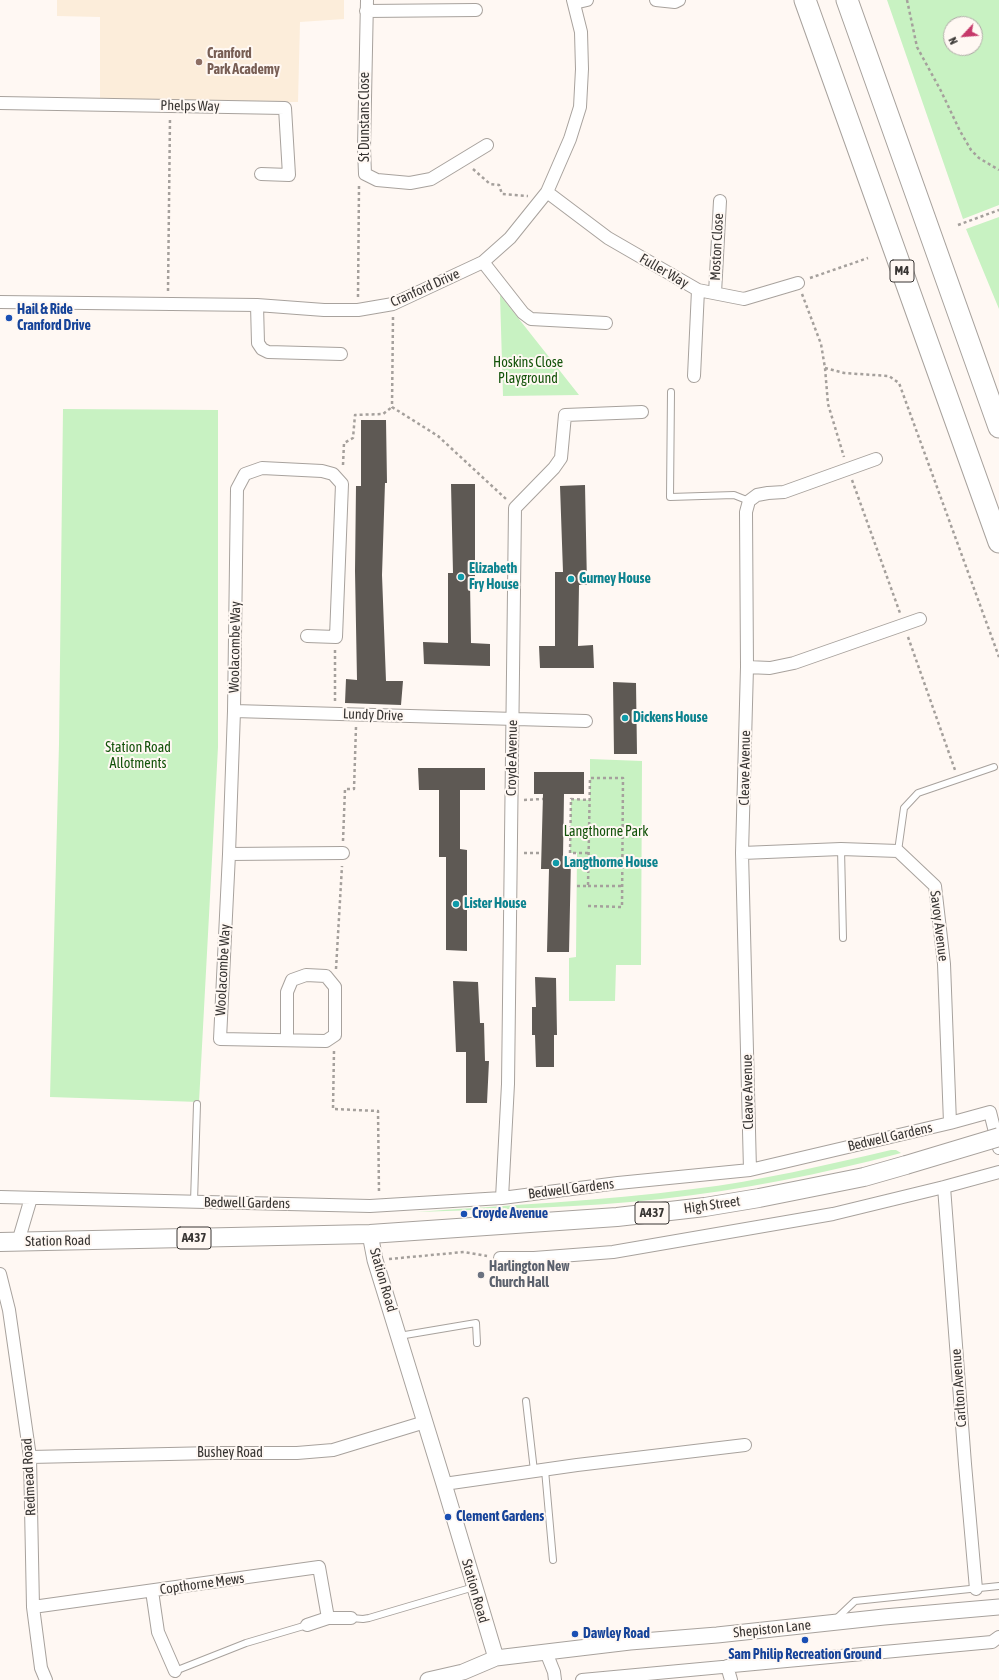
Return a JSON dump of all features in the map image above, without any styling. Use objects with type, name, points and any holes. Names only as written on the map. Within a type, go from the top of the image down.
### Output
[{"type":"highway","name":"M4","points":[[805,0],[999,542]]},
{"type":"highway","points":[[847,0],[999,427]]},
{"type":"main road","name":"High Street","points":[[370,1234],[617,1217],[698,1208],[819,1187],[906,1165],[999,1137]]},
{"type":"main road","name":"Station Road","points":[[0,1242],[370,1234]]},
{"type":"street","points":[[574,2],[587,0]]},
{"type":"street","points":[[656,0],[675,2],[679,0]]},
{"type":"street","name":"Cranford Drive","points":[[0,302],[257,305],[324,310],[358,310],[392,304],[483,262],[510,238],[544,195],[570,139],[580,107],[582,69],[581,32],[574,2]]},
{"type":"street","points":[[367,6],[476,10]]},
{"type":"street","name":"St Dunstans Close","points":[[367,6],[364,148],[365,174],[377,180],[410,183],[431,179],[487,145]]},
{"type":"street","name":"Phelps Way","points":[[0,103],[285,108],[289,175],[261,174]]},
{"type":"street","name":"Fuller Way","points":[[544,195],[608,238],[698,290],[744,299],[798,282]]},
{"type":"street","name":"Moston Close","points":[[715,293],[720,201]]},
{"type":"street","points":[[483,262],[523,313],[531,319],[606,323]]},
{"type":"street","points":[[694,376],[698,290]]},
{"type":"street","points":[[257,305],[258,343],[262,349],[268,352],[341,354]]},
{"type":"street","points":[[515,508],[554,468],[561,458],[565,415],[642,412]]},
{"type":"street","points":[[749,501],[757,495],[784,492],[876,459]]},
{"type":"street","name":"Woolacombe Way","points":[[335,1035],[326,1041],[220,1039],[234,711],[237,489],[245,474],[262,468],[322,471],[334,474],[342,484]]},
{"type":"street","points":[[307,636],[336,638],[342,484]]},
{"type":"street","name":"Cleave Avenue","points":[[749,501],[746,512],[747,667],[742,853],[750,1170]]},
{"type":"street","name":"Croyde Avenue","points":[[502,1198],[508,1084],[515,508]]},
{"type":"street","points":[[747,667],[770,668],[794,663],[920,619]]},
{"type":"street","name":"Lundy Drive","points":[[234,711],[586,721]]},
{"type":"street","points":[[742,853],[841,849],[898,851]]},
{"type":"street","name":"Savoy Avenue","points":[[898,851],[935,886],[944,964],[950,1123]]},
{"type":"street","points":[[229,854],[343,853]]},
{"type":"street","points":[[287,1040],[287,992],[292,980],[306,975],[326,976],[335,987],[335,1035]]},
{"type":"street","name":"Bedwell Gardens","points":[[0,1197],[379,1205],[502,1198],[618,1183],[750,1170],[950,1123],[990,1112],[999,1148]]},
{"type":"street","points":[[500,1258],[534,1258],[613,1252],[833,1214],[944,1188],[999,1172]]},
{"type":"street","name":"Carlton Avenue","points":[[944,1188],[976,1589]]},
{"type":"street","points":[[18,1242],[31,1198]]},
{"type":"street","name":"Station Road","points":[[370,1234],[375,1260],[496,1658]]},
{"type":"street","name":"Redmead Road","points":[[0,1274],[9,1310],[30,1457],[33,1607],[41,1668],[46,1680]]},
{"type":"street","name":"Bushey Road","points":[[30,1457],[215,1453],[297,1453],[332,1450],[425,1422]]},
{"type":"street","points":[[444,1484],[540,1470],[745,1445]]},
{"type":"street","name":"Copthorne Mews","points":[[33,1607],[319,1568],[328,1618]]},
{"type":"street","points":[[152,1591],[158,1632],[175,1671]]},
{"type":"street","name":"Shepiston Lane","points":[[496,1658],[630,1642],[717,1635],[832,1622],[999,1608]]},
{"type":"street","points":[[307,1625],[328,1618],[351,1618]]},
{"type":"street","points":[[582,1680],[992,1642],[999,1637]]},
{"type":"street","points":[[546,1652],[554,1672],[555,1680]]},
{"type":"street","points":[[435,1679],[463,1672],[496,1658]]},
{"type":"street","points":[[727,1666],[732,1680]]},
{"type":"lane","points":[[671,392],[670,497],[734,495],[749,501]]},
{"type":"lane","points":[[898,851],[904,808],[918,793],[994,767]]},
{"type":"lane","points":[[841,849],[843,938]]},
{"type":"lane","points":[[194,1202],[197,1104]]},
{"type":"lane","points":[[399,1336],[476,1323],[477,1343]]},
{"type":"lane","points":[[526,1401],[540,1470],[553,1560]]},
{"type":"lane","points":[[351,1618],[369,1618],[474,1586]]},
{"type":"lane","points":[[832,1622],[855,1600],[999,1586]]},
{"type":"lane","points":[[175,1671],[246,1643],[307,1625]]},
{"type":"path","points":[[907,0],[917,47],[941,91],[960,131],[971,150],[979,158],[999,170]]},
{"type":"path","points":[[168,304],[170,106]]},
{"type":"path","points":[[462,159],[490,184],[499,184],[502,194],[544,195]]},
{"type":"path","points":[[358,310],[360,184],[365,174]]},
{"type":"path","points":[[958,225],[999,210]]},
{"type":"path","points":[[868,258],[798,282],[821,344],[828,404],[848,469],[958,779]]},
{"type":"path","points":[[342,484],[344,443],[353,438],[355,415],[384,414],[392,407],[392,304]]},
{"type":"path","points":[[825,368],[844,373],[889,376],[899,383],[999,657]]},
{"type":"path","points":[[392,407],[438,436],[515,508]]},
{"type":"path","points":[[334,713],[336,638]]},
{"type":"path","points":[[335,987],[343,853],[345,789],[354,789],[357,714]]},
{"type":"path","points":[[588,886],[590,778],[623,778],[622,907],[588,906]]},
{"type":"path","points":[[588,853],[570,853],[571,799],[590,800]]},
{"type":"path","points":[[588,865],[622,865]]},
{"type":"path","points":[[577,886],[622,886]]},
{"type":"path","points":[[335,1035],[333,1109],[378,1110],[379,1205]]},
{"type":"path","points":[[375,1260],[464,1252],[500,1258]]},
{"type":"shaded area","name":"Cranford Park Academy","points":[[57,0],[344,0],[344,19],[300,22],[298,102],[100,104],[100,17],[57,16]]},
{"type":"green space","points":[[887,0],[999,0],[999,205],[963,219]]},
{"type":"green space","points":[[999,217],[999,309],[966,229]]},
{"type":"green space","name":"Hoskins Close Playground","points":[[500,295],[579,395],[503,396]]},
{"type":"green space","name":"Station Road Allotments","points":[[63,409],[218,410],[218,747],[199,1102],[50,1097],[59,744]]},
{"type":"green space","name":"Langthorne Park","points":[[590,759],[642,761],[641,965],[616,965],[615,1001],[569,1001],[569,958],[576,957],[577,853],[570,853],[571,799],[590,800]]},
{"type":"green space","points":[[896,1150],[901,1153],[842,1168],[782,1180],[722,1191],[661,1199],[569,1206],[416,1212],[589,1200],[718,1186],[817,1167]]},
{"type":"building","points":[[361,420],[386,420],[387,483],[385,483],[382,575],[386,681],[403,681],[401,705],[345,703],[346,679],[357,680],[355,571],[356,486],[361,486]]},
{"type":"building","name":"Elizabeth Fry House","points":[[451,484],[475,484],[475,582],[470,582],[471,643],[490,644],[490,666],[424,664],[423,642],[448,643],[448,573],[453,573]]},
{"type":"building","name":"Gurney House","points":[[585,485],[587,585],[579,585],[578,646],[593,645],[594,668],[540,668],[539,646],[555,646],[555,572],[563,572],[560,486]]},
{"type":"building","name":"Dickens House","points":[[613,682],[636,683],[637,754],[614,754]]},
{"type":"building","name":"Lister House","points":[[418,768],[485,768],[485,790],[460,790],[460,849],[467,850],[467,951],[446,950],[446,857],[439,857],[439,790],[419,790]]},
{"type":"building","name":"Langthorne House","points":[[534,772],[584,772],[584,794],[564,794],[563,857],[571,858],[569,952],[547,952],[549,869],[541,869],[543,794],[534,794]]},
{"type":"building","points":[[535,977],[556,978],[557,1035],[554,1035],[554,1067],[536,1067],[535,1035],[532,1035],[532,1007],[536,1007]]},
{"type":"building","points":[[453,981],[478,982],[480,1023],[484,1023],[485,1061],[489,1061],[487,1103],[466,1103],[466,1052],[456,1052]]},
{"type":"place","name":"Cranford Park Academy","points":[[199,62]]},
{"type":"place","name":"Hail & Ride Cranford Drive","points":[[9,318]]},
{"type":"place","name":"Elizabeth Fry House","points":[[461,577]]},
{"type":"place","name":"Gurney House","points":[[571,579]]},
{"type":"place","name":"Dickens House","points":[[625,718]]},
{"type":"place","name":"Langthorne House","points":[[556,863]]},
{"type":"place","name":"Lister House","points":[[456,904]]},
{"type":"place","name":"Croyde Avenue","points":[[464,1214]]},
{"type":"place","name":"Harlington New Church Hall","points":[[481,1275]]},
{"type":"place","name":"Clement Gardens","points":[[448,1517]]},
{"type":"place","name":"Dawley Road","points":[[575,1634]]},
{"type":"place","name":"Sam Philip Recreation Ground","points":[[805,1640]]}]
